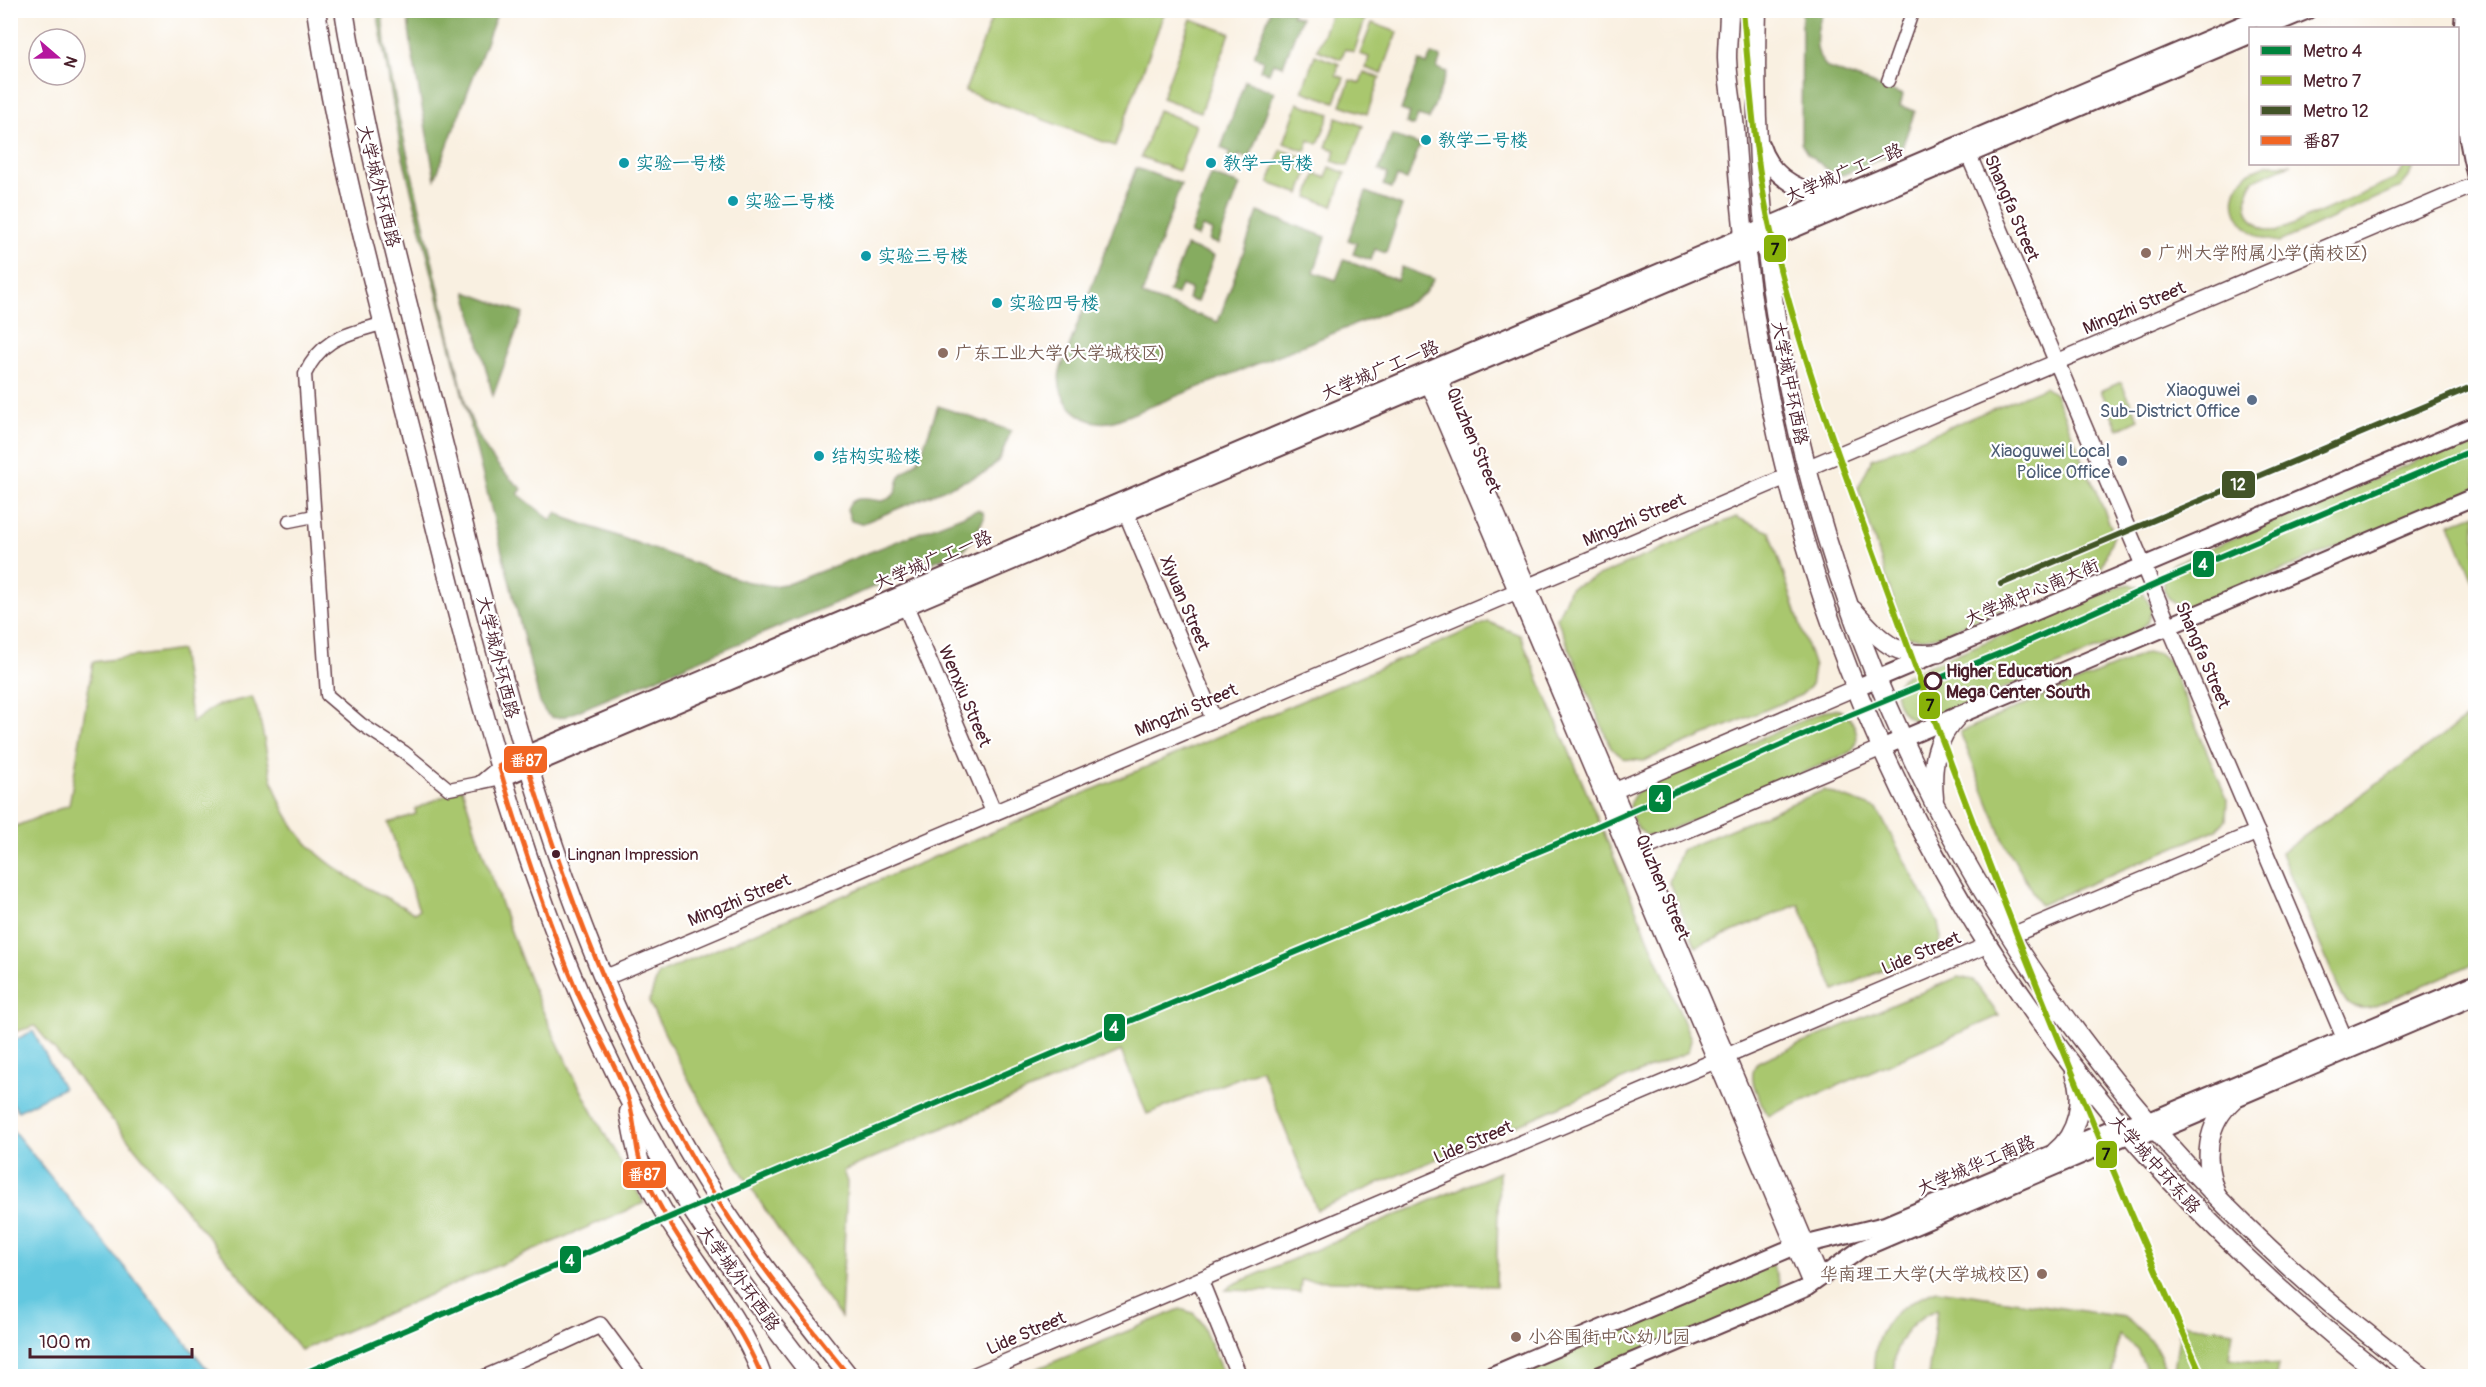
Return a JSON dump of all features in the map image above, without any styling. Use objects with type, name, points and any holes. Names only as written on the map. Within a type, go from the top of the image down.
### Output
[{"type":"main road","name":"大学城外环西路","points":[[316,10],[340,148],[500,772],[522,841],[572,978],[656,1151],[710,1238],[812,1377]]},
{"type":"main road","name":"大学城外环西路","points":[[344,10],[368,142],[526,761],[548,832],[602,980],[667,1112],[719,1202],[771,1278],[849,1377]]},
{"type":"main road","name":"大学城中环西路","points":[[1729,10],[1727,59],[1744,243],[1762,368],[1786,477],[1818,588],[1855,688]]},
{"type":"main road","name":"大学城中环西路","points":[[1756,10],[1756,98],[1766,234],[1785,363],[1807,468],[1848,604],[1876,679],[1902,739]]},
{"type":"main road","name":"大学城广工一路","points":[[500,772],[1966,149],[2276,10]]},
{"type":"main road","points":[[2267,27],[2308,10]]},
{"type":"main road","points":[[2464,10],[2463,91],[2475,177]]},
{"type":"main road","points":[[2475,13],[2475,94]]},
{"type":"main road","name":"大学城广工一路","points":[[1766,234],[1844,194],[1966,149],[2249,35]]},
{"type":"main road","points":[[1759,141],[1769,163],[1793,183],[1820,194],[1844,194]]},
{"type":"main road","name":"大学城中心南大街","points":[[1855,688],[2475,425]]},
{"type":"main road","points":[[1881,748],[2475,496]]},
{"type":"main road","points":[[1848,604],[1881,639],[1894,649],[1914,654],[1939,653]]},
{"type":"main road","name":"大学城中环东路","points":[[1855,688],[1881,748],[1922,831],[1988,945],[2073,1068],[2181,1194],[2265,1278],[2383,1377]]},
{"type":"main road","points":[[1935,806],[1933,780],[1936,754],[1941,736],[1958,716]]},
{"type":"main road","name":"大学城中环东路","points":[[1902,739],[1935,806],[2010,936],[2073,1030],[2151,1127],[2219,1200],[2296,1275],[2422,1377]]},
{"type":"main road","points":[[522,841],[523,831],[533,823],[542,825],[548,832]]},
{"type":"main road","name":"大学城华工南路","points":[[1490,1377],[1801,1245],[1885,1225],[2055,1152],[2124,1130],[2151,1127],[2234,1099],[2475,983]]},
{"type":"main road","name":"大学城华工南路","points":[[2151,1127],[2347,1044],[2475,996]]},
{"type":"main road","points":[[2055,1152],[2067,1141],[2079,1109],[2079,1086],[2073,1068]]},
{"type":"main road","points":[[627,1095],[636,1147],[645,1175],[665,1213],[739,1323],[762,1377]]},
{"type":"main road","points":[[2219,1200],[2209,1170],[2208,1146],[2220,1114],[2234,1099]]},
{"type":"main road","name":"大学城华工南路","points":[[1598,1377],[1816,1282],[1861,1249],[2124,1130]]},
{"type":"street","points":[[1888,81],[1913,10]]},
{"type":"street","name":"Shangfa Street","points":[[1966,149],[2347,1044]]},
{"type":"street","name":"Mingzhi Street","points":[[1807,468],[2475,184]]},
{"type":"street","points":[[384,323],[331,341],[314,355],[305,374],[327,695],[361,724],[404,752],[448,789],[479,783],[500,772]]},
{"type":"street","name":"Qiuzhen Street","points":[[1432,376],[1816,1282]]},
{"type":"street","name":"Mingzhi Street","points":[[602,980],[1786,477]]},
{"type":"street","name":"Xiyuan Street","points":[[1124,507],[1214,720]]},
{"type":"street","points":[[289,521],[314,516]]},
{"type":"street","name":"Wenxiu Street","points":[[903,601],[994,813]]},
{"type":"street","name":"大学城中心南大街","points":[[1609,793],[1855,688]]},
{"type":"street","points":[[1634,853],[1881,748]]},
{"type":"street","points":[[2010,936],[2257,832]]},
{"type":"street","name":"Lide Street","points":[[973,1377],[1988,945]]},
{"type":"street","points":[[1200,1280],[1239,1377]]},
{"type":"street","points":[[485,1377],[600,1324],[638,1377]]},
{"type":"green space","points":[[1271,10],[1293,11],[1292,15],[1301,18],[1283,66],[1273,63],[1269,73],[1260,70],[1263,60],[1254,56]]},
{"type":"green space","points":[[377,11],[382,11],[385,43],[399,118],[466,405],[475,430],[487,451],[522,489],[518,494],[551,520],[557,512],[566,518],[744,581],[772,586],[791,583],[977,510],[983,512],[984,518],[973,539],[964,549],[566,716],[553,718],[547,714],[540,703],[401,150]]},
{"type":"green space","points":[[407,11],[498,11],[435,179],[412,52]]},
{"type":"green space","points":[[994,11],[1165,11],[1115,146],[965,91]]},
{"type":"green space","points":[[1332,11],[1365,20],[1354,52],[1345,49],[1341,59],[1317,50]]},
{"type":"green space","points":[[1802,11],[1823,11],[1816,41],[1819,55],[1828,68],[1903,95],[1900,106],[1915,111],[1901,150],[1843,175],[1832,173],[1807,153],[1801,143]]},
{"type":"green space","points":[[1191,19],[1230,33],[1201,112],[1162,98]]},
{"type":"green space","points":[[1372,23],[1397,32],[1382,74],[1366,68],[1369,57],[1360,54]]},
{"type":"green space","points":[[1431,54],[1441,57],[1437,68],[1447,72],[1429,119],[1418,116],[1414,126],[1406,123],[1410,113],[1401,110],[1419,61],[1427,64]]},
{"type":"green space","points":[[1315,55],[1339,64],[1336,75],[1344,78],[1335,102],[1302,91]]},
{"type":"green space","points":[[1364,72],[1380,78],[1367,114],[1341,105],[1350,80],[1360,83]]},
{"type":"green space","points":[[1245,81],[1274,92],[1249,159],[1239,155],[1235,165],[1226,162],[1230,152],[1221,148]]},
{"type":"green space","points":[[1298,103],[1330,114],[1318,144],[1309,140],[1305,151],[1284,143]]},
{"type":"green space","points":[[1158,110],[1196,125],[1179,171],[1141,157]]},
{"type":"green space","points":[[1337,117],[1363,126],[1348,166],[1332,161],[1336,150],[1326,147]]},
{"type":"green space","points":[[1392,135],[1420,145],[1407,180],[1397,177],[1392,188],[1383,185],[1388,174],[1379,170]]},
{"type":"green space","points":[[1281,150],[1302,157],[1299,168],[1308,171],[1300,194],[1269,183]]},
{"type":"green space","points":[[2266,165],[2289,165],[2254,180],[2247,198],[2247,206],[2253,220],[2276,232],[2396,179],[2404,165],[2414,165],[2409,177],[2401,187],[2279,242],[2255,234],[2239,218],[2235,208],[2235,197],[2239,185],[2247,174]]},
{"type":"green space","points":[[1330,167],[1345,173],[1333,206],[1308,197],[1316,174],[1326,178]]},
{"type":"green space","points":[[1136,168],[1181,184],[1142,295],[1218,322],[1258,212],[1326,237],[1314,272],[1336,280],[1344,260],[1397,280],[1402,267],[1434,279],[1424,294],[1411,302],[1117,420],[1106,422],[1084,418],[1075,412],[1062,394],[1059,383],[1060,371]]},
{"type":"green space","points":[[1211,175],[1240,185],[1218,244],[1209,241],[1212,231],[1202,227],[1198,237],[1190,234]]},
{"type":"green space","points":[[1366,192],[1402,206],[1386,253],[1375,249],[1371,260],[1353,254],[1357,243],[1348,240]]},
{"type":"green space","points":[[1186,246],[1214,256],[1197,302],[1188,299],[1191,289],[1181,285],[1177,295],[1169,292]]},
{"type":"green space","points":[[466,292],[523,313],[493,396]]},
{"type":"green space","points":[[2121,382],[2139,419],[2118,429],[2101,391]]},
{"type":"green space","points":[[2045,387],[2055,394],[2114,534],[2102,567],[1938,636],[1921,639],[1905,636],[1858,488],[1872,459]]},
{"type":"green space","points":[[938,406],[1011,431],[999,460],[986,472],[861,524],[851,521],[847,509],[853,501],[862,499],[882,501],[893,496],[899,478],[920,457]]},
{"type":"green space","points":[[2475,436],[2475,489],[2194,607],[2177,604],[2166,593],[2163,579],[2173,564]]},
{"type":"green space","points":[[2475,514],[2475,585],[2450,524]]},
{"type":"green space","points":[[1736,517],[1770,532],[1814,667],[1811,686],[1801,695],[1644,761],[1625,759],[1611,748],[1557,619],[1570,588]]},
{"type":"green space","points":[[2130,584],[2141,589],[2152,609],[2147,623],[2137,632],[1925,722],[1909,718],[1899,705],[1896,690],[1904,676],[2120,586]]},
{"type":"green space","points":[[1488,622],[1520,635],[1691,1039],[1688,1052],[1317,1210],[1261,1069],[1147,1114],[1121,1051],[843,1171],[847,1182],[841,1318],[761,1204],[692,1086],[649,1002],[658,974]]},
{"type":"green space","points":[[181,650],[192,723],[215,706],[252,697],[273,782],[283,808],[296,829],[328,862],[348,876],[414,913],[419,910],[388,823],[416,814],[415,809],[462,788],[496,891],[535,993],[586,1100],[644,1203],[301,1350],[35,1026],[11,1033],[11,828],[69,805],[93,662]]},
{"type":"green space","points":[[2146,653],[2159,653],[2169,662],[2227,799],[2226,820],[2217,829],[2040,905],[2005,844],[1960,732]]},
{"type":"green space","points":[[1836,709],[1848,716],[1855,728],[1856,741],[1849,753],[1653,837],[1646,835],[1635,824],[1630,810],[1634,796],[1639,791],[1827,710]]},
{"type":"green space","points":[[2475,712],[2475,963],[2373,1007],[2355,1007],[2342,996],[2281,853]]},
{"type":"green space","points":[[1824,790],[1877,809],[1938,923],[1941,938],[1938,946],[1835,991],[1799,904],[1696,947],[1669,882],[1681,850]]},
{"type":"green space","points":[[1958,977],[1973,980],[1999,1016],[1768,1116],[1753,1082],[1754,1068],[1758,1062]]},
{"type":"green space","points":[[1499,1172],[1496,1286],[1301,1280],[1300,1292],[1226,1290],[1232,1285]]},
{"type":"green space","points":[[1770,1261],[1784,1293],[1587,1376],[1499,1376]]},
{"type":"green space","points":[[1937,1290],[2124,1317],[2146,1335],[2157,1349],[2166,1376],[2149,1376],[2137,1349],[2119,1335],[2112,1376],[1928,1376],[1937,1309],[1917,1320],[1903,1335],[1896,1354],[1894,1376],[1874,1376],[1877,1345],[1889,1321],[1909,1303]]},
{"type":"green space","points":[[1180,1309],[1193,1313],[1200,1320],[1224,1376],[1020,1376]]},
{"type":"green space","points":[[2181,1323],[2233,1331],[2229,1358],[2278,1365],[2276,1376],[2173,1376]]},
{"type":"water","points":[[33,1031],[63,1088],[18,1111],[11,1101],[11,1042]]},
{"type":"water","points":[[11,1128],[213,1376],[11,1376]]},
{"type":"metro line","name":"7","points":[[1743,10],[1754,126],[1767,213],[1787,294],[1819,398],[1944,746],[2014,928],[2087,1108],[2202,1376]]},
{"type":"metro line","name":"12","points":[[2001,584],[2476,385]]},
{"type":"metro line","name":"4","points":[[298,1376],[1113,1028],[1566,840],[1819,728],[2013,648],[2163,581],[2476,449]]},
{"type":"transit line","name":"番87","points":[[762,1376],[735,1324],[672,1227],[641,1166],[626,1092],[578,994],[556,938],[535,881],[499,766],[524,755],[562,872],[584,929],[632,1041],[659,1096],[734,1225],[781,1291],[849,1376]]},
{"type":"place","name":"教学二号楼","points":[[1426,140]]},
{"type":"place","name":"实验一号楼","points":[[624,163]]},
{"type":"place","name":"教学一号楼","points":[[1211,163]]},
{"type":"place","name":"实验二号楼","points":[[733,201]]},
{"type":"place","name":"广州大学附属小学(南校区)","points":[[2146,253]]},
{"type":"place","name":"实验三号楼","points":[[866,256]]},
{"type":"place","name":"实验四号楼","points":[[997,303]]},
{"type":"place","name":"广东工业大学(大学城校区)","points":[[943,353]]},
{"type":"place","name":"Xiaoguwei Sub-District Office","points":[[2252,400]]},
{"type":"place","name":"结构实验楼","points":[[819,456]]},
{"type":"place","name":"Xiaoguwei Local Police Office","points":[[2122,461]]},
{"type":"place","name":"Higher Education Mega Center South","points":[[1933,681]]},
{"type":"place","name":"Lingnan Impression","points":[[556,854]]},
{"type":"place","name":"华南理工大学(大学城校区)","points":[[2042,1274]]},
{"type":"place","name":"小谷围街中心幼儿园","points":[[1516,1337]]}]
